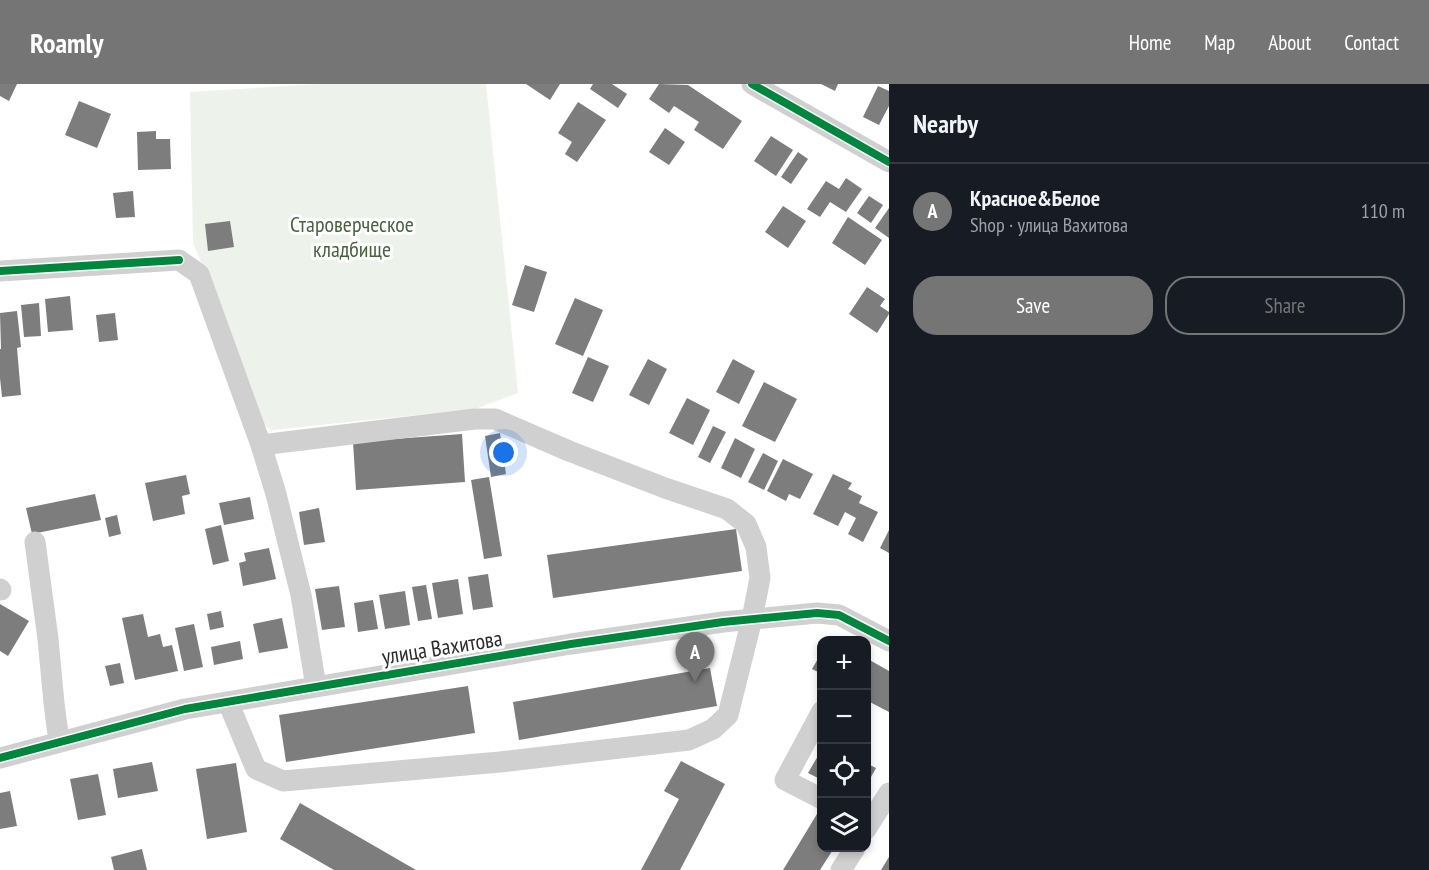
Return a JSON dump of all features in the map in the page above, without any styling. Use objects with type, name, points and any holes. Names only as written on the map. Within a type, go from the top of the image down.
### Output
[{"type":"street","points":[[752,84],[889,162]]},
{"type":"street","points":[[0,271],[179,260],[199,274],[261,445],[276,494],[300,595],[316,687]]},
{"type":"street","points":[[228,702],[256,769],[283,781],[500,762],[688,740],[713,729],[728,716],[752,619],[759,578],[756,547],[746,524],[726,509],[579,455],[495,419],[475,419],[261,445]]},
{"type":"street","points":[[35,542],[59,742]]},
{"type":"street","name":"улица Вахитова","points":[[0,758],[185,709],[571,644],[752,619],[817,613],[839,615],[889,641]]},
{"type":"street","points":[[817,720],[785,780],[820,798]]},
{"type":"street","points":[[871,820],[889,793]]},
{"type":"street","points":[[841,870],[852,852]]},
{"type":"green space","name":"Староверческое кладбище","points":[[319,84],[486,84],[518,393],[475,409],[271,430],[250,416],[222,310],[193,243],[190,92]]},
{"type":"building","points":[[0,84],[17,84],[9,101],[0,96]]},
{"type":"building","points":[[526,84],[560,84],[550,100]]},
{"type":"building","points":[[593,84],[612,84],[627,94],[618,108],[590,89]]},
{"type":"building","points":[[659,84],[688,85],[742,121],[723,149],[694,130],[699,122],[674,106],[669,113],[649,99]]},
{"type":"building","points":[[821,84],[838,84],[835,91]]},
{"type":"building","points":[[878,86],[889,91],[889,106],[879,125],[863,117]]},
{"type":"building","points":[[79,101],[111,114],[97,148],[65,135]]},
{"type":"building","points":[[578,102],[606,120],[577,162],[565,154],[572,142],[558,133]]},
{"type":"building","points":[[665,128],[685,142],[669,165],[649,152]]},
{"type":"building","points":[[156,131],[156,139],[170,139],[171,169],[138,170],[137,132]]},
{"type":"building","points":[[771,136],[793,150],[776,176],[754,161]]},
{"type":"building","points":[[798,152],[808,159],[791,184],[781,177]]},
{"type":"building","points":[[846,178],[862,189],[846,212],[830,202],[820,217],[807,209],[826,181],[839,189]]},
{"type":"building","points":[[133,191],[135,217],[116,218],[113,193]]},
{"type":"building","points":[[869,196],[883,205],[871,223],[857,213]]},
{"type":"building","points":[[783,206],[806,221],[788,248],[765,232]]},
{"type":"building","points":[[889,208],[889,238],[875,228]]},
{"type":"building","points":[[848,217],[882,240],[865,265],[832,243]]},
{"type":"building","points":[[230,221],[234,247],[208,251],[205,224]]},
{"type":"building","points":[[525,265],[547,272],[534,312],[512,305]]},
{"type":"building","points":[[867,287],[885,299],[880,306],[889,312],[877,333],[849,314]]},
{"type":"building","points":[[70,296],[73,330],[48,332],[45,299]]},
{"type":"building","points":[[575,298],[603,310],[583,356],[555,344]]},
{"type":"building","points":[[39,303],[41,336],[24,337],[21,305]]},
{"type":"building","points":[[17,311],[21,347],[17,348],[21,395],[2,397],[0,313]]},
{"type":"building","points":[[115,313],[118,340],[99,342],[96,315]]},
{"type":"building","points":[[588,357],[609,366],[593,402],[572,393]]},
{"type":"building","points":[[648,359],[667,369],[649,405],[629,395]]},
{"type":"building","points":[[733,359],[755,371],[739,404],[716,392]]},
{"type":"building","points":[[764,382],[797,399],[775,442],[742,426]]},
{"type":"building","points":[[687,398],[710,410],[693,445],[669,433]]},
{"type":"building","points":[[713,426],[726,432],[710,463],[698,457]]},
{"type":"building","points":[[500,433],[506,474],[491,477],[485,436]]},
{"type":"building","points":[[462,434],[465,482],[356,490],[353,442]]},
{"type":"building","points":[[735,438],[755,449],[741,478],[721,468]]},
{"type":"building","points":[[763,453],[778,461],[764,490],[748,482]]},
{"type":"building","points":[[783,459],[813,474],[800,499],[789,494],[786,501],[767,491]]},
{"type":"building","points":[[833,474],[852,483],[848,489],[862,496],[859,503],[878,512],[863,542],[848,534],[856,518],[845,512],[838,526],[813,514]]},
{"type":"building","points":[[186,475],[190,494],[182,496],[185,514],[153,521],[145,483]]},
{"type":"building","points":[[489,477],[502,556],[484,559],[471,480]]},
{"type":"building","points":[[95,494],[101,520],[32,534],[26,508]]},
{"type":"building","points":[[250,497],[254,519],[224,525],[219,503]]},
{"type":"building","points":[[319,508],[325,542],[304,545],[299,512]]},
{"type":"building","points":[[117,515],[121,534],[109,537],[105,518]]},
{"type":"building","points":[[221,525],[229,561],[213,565],[205,529]]},
{"type":"building","points":[[736,529],[742,571],[553,598],[547,555]]},
{"type":"building","points":[[889,530],[889,553],[880,548]]},
{"type":"building","points":[[269,548],[276,579],[243,586],[239,563],[246,561],[244,553]]},
{"type":"building","points":[[488,574],[493,607],[473,610],[468,577]]},
{"type":"building","points":[[458,579],[463,614],[438,618],[432,583]]},
{"type":"building","points":[[426,585],[432,619],[418,621],[412,587]]},
{"type":"building","points":[[339,586],[345,627],[322,630],[315,589]]},
{"type":"building","points":[[405,591],[410,625],[385,629],[379,595]]},
{"type":"building","points":[[373,600],[378,629],[358,632],[354,603]]},
{"type":"building","points":[[0,604],[29,621],[8,656],[0,651]]},
{"type":"building","points":[[221,611],[224,627],[210,630],[207,614]]},
{"type":"building","points":[[143,614],[148,637],[160,634],[163,647],[172,645],[178,671],[135,680],[122,618]]},
{"type":"building","points":[[282,618],[288,648],[259,653],[253,624]]},
{"type":"building","points":[[194,624],[203,667],[184,671],[175,628]]},
{"type":"building","points":[[240,641],[243,659],[214,665],[211,647]]},
{"type":"building","points":[[817,660],[817,672],[812,669]]},
{"type":"building","points":[[871,661],[889,671],[889,712],[871,703]]},
{"type":"building","points":[[120,663],[124,683],[110,686],[105,666]]},
{"type":"building","points":[[710,668],[717,706],[519,740],[513,702]]},
{"type":"building","points":[[468,686],[475,733],[286,762],[279,715]]},
{"type":"building","points":[[817,758],[817,778],[808,773]]},
{"type":"building","points":[[681,761],[725,784],[680,870],[641,870],[679,799],[664,791]]},
{"type":"building","points":[[152,762],[158,791],[118,798],[113,769]]},
{"type":"building","points":[[236,763],[247,832],[207,839],[196,769]]},
{"type":"building","points":[[871,766],[876,768],[871,777]]},
{"type":"building","points":[[98,774],[106,815],[78,820],[70,779]]},
{"type":"building","points":[[10,791],[17,826],[0,829],[0,793]]},
{"type":"building","points":[[300,803],[416,870],[334,870],[280,839]]},
{"type":"building","points":[[817,814],[817,852],[831,852],[820,870],[783,870]]},
{"type":"building","points":[[142,849],[147,870],[114,870],[111,857]]},
{"type":"building","points":[[889,857],[889,870],[881,870]]},
{"type":"cycle path","points":[[752,84],[889,162]]},
{"type":"cycle path","points":[[0,271],[179,260]]},
{"type":"cycle path","points":[[0,758],[185,709],[571,644],[723,622],[817,613],[839,615],[889,641]]},
{"type":"place","name":"Красное&Белое","points":[[695,682]]}]
